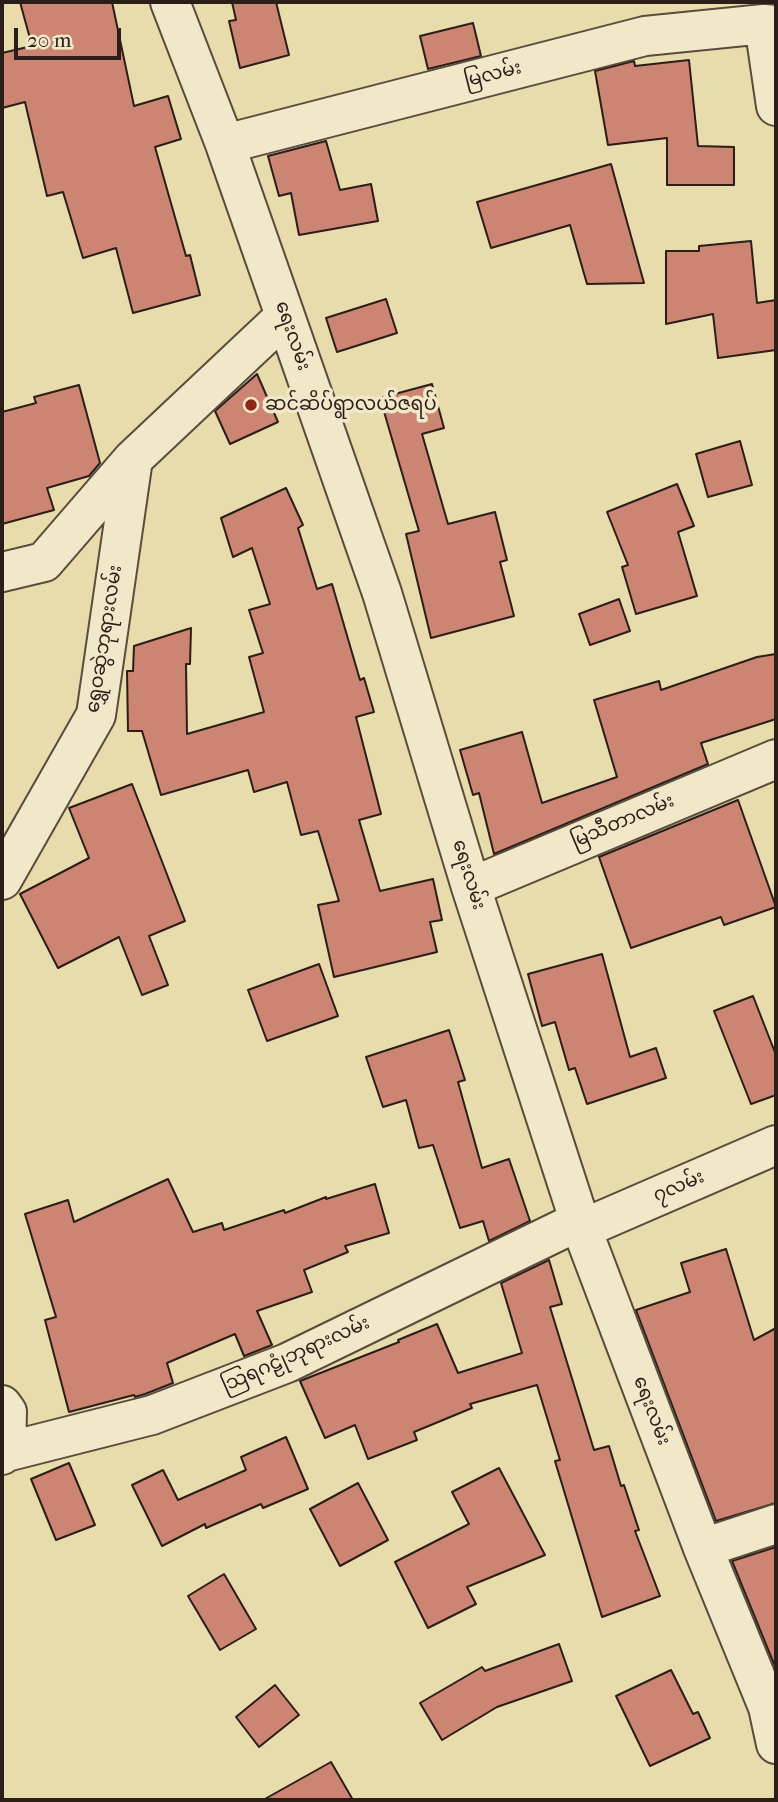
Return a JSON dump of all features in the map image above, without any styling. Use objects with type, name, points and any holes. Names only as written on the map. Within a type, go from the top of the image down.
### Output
[{"type":"street","name":"ရေးလမ်း","points":[[170,2],[225,144],[382,593],[471,887],[580,1225],[703,1548],[768,1707],[776,1744]]},
{"type":"street","name":"မြလမ်း","points":[[225,144],[645,36],[770,24],[776,106]]},
{"type":"street","points":[[2,572],[44,562],[133,459],[285,316]]},
{"type":"street","name":"ရွှေဝဆွဲဘုရားလမ်း","points":[[2,880],[96,715],[133,459]]},
{"type":"street","name":"မြသီတာလမ်း","points":[[471,887],[776,759]]},
{"type":"street","name":"၇လမ်း","points":[[580,1225],[776,1145]]},
{"type":"street","name":"သြရဂဠုံဘုရားလမ်း","points":[[4,1453],[152,1415],[287,1363],[580,1225]]},
{"type":"street","points":[[2,1405],[7,1412],[4,1453]]},
{"type":"street","points":[[703,1548],[776,1524]]},
{"type":"building","points":[[20,2],[112,2],[134,106],[168,96],[181,139],[155,147],[200,295],[133,313],[116,248],[83,258],[63,192],[47,196],[25,102],[2,108],[2,53],[32,46]]},
{"type":"building","points":[[232,2],[276,2],[289,55],[240,68],[229,21],[236,20]]},
{"type":"building","points":[[473,23],[481,56],[428,69],[420,36]]},
{"type":"building","points":[[689,60],[698,146],[734,147],[734,185],[667,185],[667,138],[608,145],[595,71],[634,61],[635,66]]},
{"type":"building","points":[[326,141],[340,190],[371,184],[378,221],[299,235],[291,193],[279,196],[268,156]]},
{"type":"building","points":[[611,164],[644,283],[587,284],[570,225],[491,248],[477,202]]},
{"type":"building","points":[[751,241],[757,303],[776,300],[776,350],[718,358],[713,314],[666,324],[666,251],[699,251],[699,246]]},
{"type":"building","points":[[386,299],[397,333],[337,352],[326,318]]},
{"type":"building","points":[[257,374],[278,422],[230,444],[215,411]]},
{"type":"building","points":[[432,384],[444,428],[422,434],[448,524],[495,512],[507,560],[500,562],[514,616],[431,638],[406,534],[419,531],[380,398]]},
{"type":"building","points":[[79,385],[100,463],[89,476],[47,488],[54,510],[2,524],[2,412],[36,403],[34,397]]},
{"type":"building","points":[[740,441],[752,485],[708,497],[696,454]]},
{"type":"building","points":[[677,484],[694,526],[678,532],[697,596],[636,614],[622,567],[628,565],[607,512]]},
{"type":"building","points":[[286,488],[303,525],[298,528],[317,589],[332,584],[360,680],[364,678],[374,712],[356,717],[381,814],[359,820],[380,891],[433,879],[442,920],[430,922],[437,952],[334,977],[318,905],[339,901],[318,831],[301,835],[287,782],[254,792],[248,770],[161,795],[142,731],[128,731],[127,671],[133,671],[134,646],[191,628],[190,664],[186,664],[187,734],[264,712],[249,657],[263,653],[249,610],[270,604],[252,548],[233,557],[221,518]]},
{"type":"building","points":[[619,599],[630,631],[590,645],[579,614]]},
{"type":"building","points":[[776,654],[776,719],[701,743],[708,764],[494,854],[479,793],[473,795],[460,750],[522,732],[542,803],[617,777],[594,700],[659,681],[661,690],[757,657]]},
{"type":"building","points":[[132,784],[185,921],[149,936],[168,985],[142,995],[119,937],[58,968],[20,894],[89,858],[69,808]]},
{"type":"building","points":[[738,800],[776,907],[724,925],[721,917],[631,948],[599,857]]},
{"type":"building","points":[[602,954],[630,1057],[656,1048],[666,1078],[587,1104],[575,1068],[569,1070],[555,1022],[542,1026],[528,974]]},
{"type":"building","points":[[319,964],[338,1016],[267,1041],[248,990]]},
{"type":"building","points":[[753,996],[776,1055],[776,1095],[751,1104],[714,1011]]},
{"type":"building","points":[[449,1030],[465,1080],[458,1082],[482,1168],[509,1159],[530,1221],[489,1241],[483,1221],[460,1228],[433,1145],[419,1148],[406,1100],[383,1107],[366,1057]]},
{"type":"building","points":[[168,1179],[193,1232],[222,1223],[224,1230],[375,1184],[389,1233],[345,1246],[348,1252],[304,1270],[312,1292],[257,1311],[272,1345],[244,1356],[235,1334],[167,1363],[173,1383],[135,1397],[134,1395],[69,1412],[45,1320],[56,1317],[25,1214],[68,1200],[74,1222]]},
{"type":"building","points":[[726,1249],[754,1340],[776,1328],[776,1503],[716,1521],[636,1310],[690,1292],[681,1263]]},
{"type":"building","points":[[549,1260],[562,1304],[550,1307],[594,1450],[609,1446],[621,1486],[624,1485],[639,1530],[635,1531],[660,1596],[602,1617],[555,1461],[560,1460],[537,1385],[470,1404],[472,1408],[414,1432],[417,1440],[368,1459],[355,1425],[325,1438],[300,1381],[437,1324],[458,1373],[522,1353],[501,1283]]},
{"type":"building","points":[[286,1437],[308,1489],[263,1508],[261,1504],[206,1528],[205,1524],[162,1546],[132,1485],[163,1470],[178,1500],[246,1470],[241,1457]]},
{"type":"building","points":[[69,1463],[95,1525],[56,1540],[31,1479]]},
{"type":"building","points":[[499,1468],[545,1555],[467,1587],[476,1604],[428,1628],[395,1562],[469,1524],[452,1492]]},
{"type":"building","points":[[358,1483],[388,1540],[340,1566],[310,1509]]},
{"type":"building","points":[[776,1547],[776,1669],[732,1561]]},
{"type":"building","points":[[224,1574],[256,1629],[220,1650],[188,1596]]},
{"type":"building","points":[[559,1644],[572,1681],[497,1707],[442,1740],[420,1703],[482,1667],[485,1671]]},
{"type":"building","points":[[671,1670],[693,1714],[698,1712],[710,1738],[650,1766],[616,1696]]},
{"type":"building","points":[[275,1685],[299,1715],[259,1747],[236,1717]]},
{"type":"building","points":[[331,1762],[353,1800],[263,1800]]},
{"type":"place","name":"ဆင်ဆိပ်ရွာလယ်ဇရပ်","points":[[251,405]]}]
